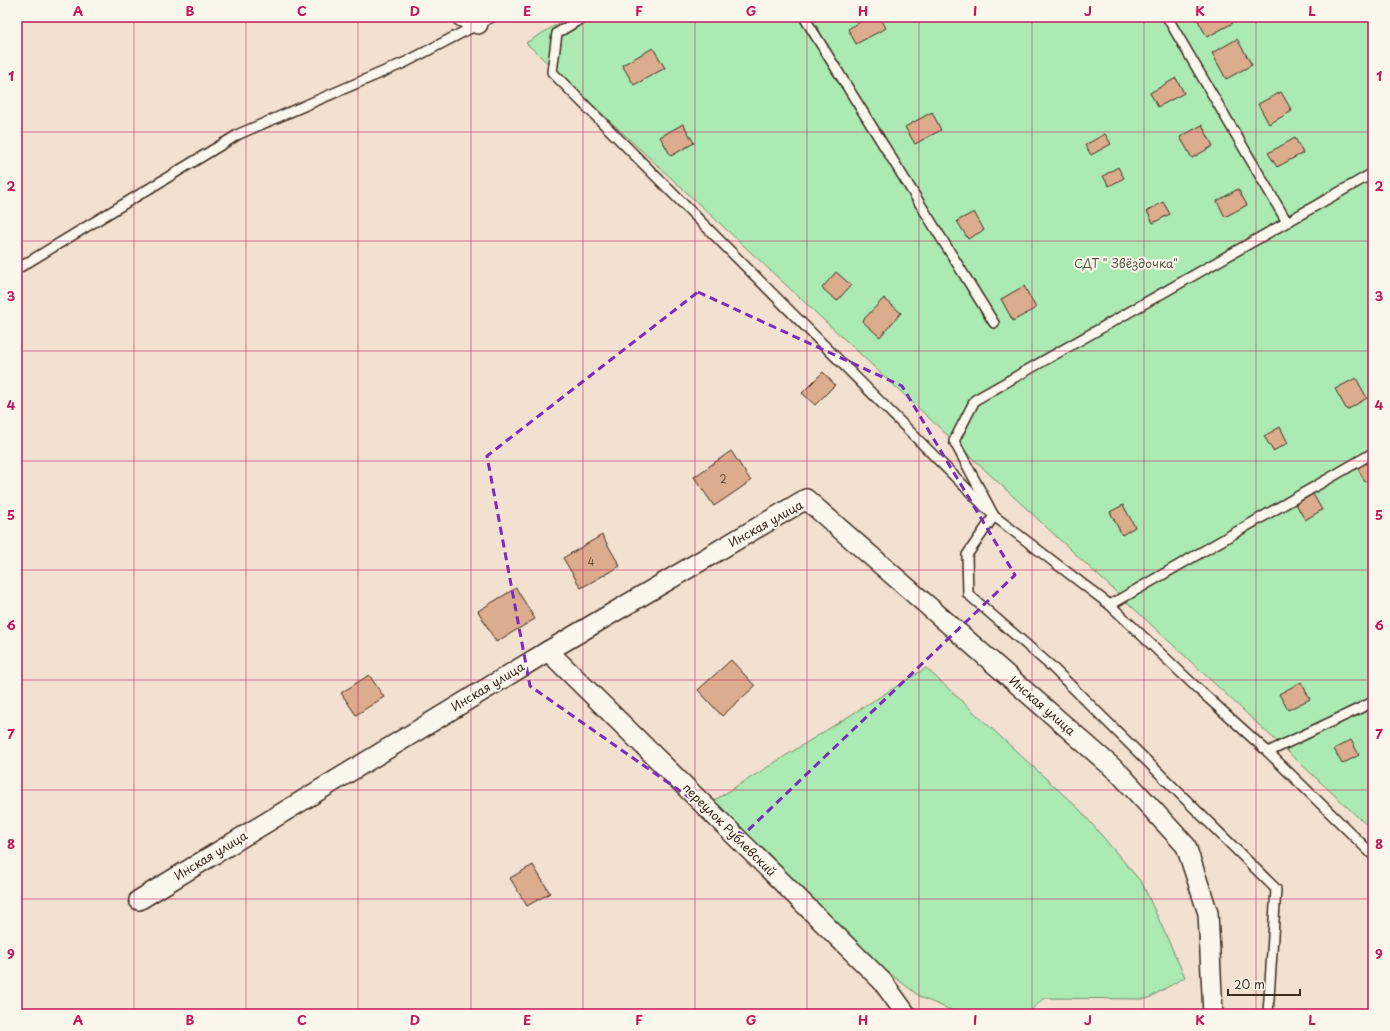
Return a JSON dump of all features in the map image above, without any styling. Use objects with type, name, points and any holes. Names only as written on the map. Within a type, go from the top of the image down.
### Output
[{"type":"street","name":"Инская улица","points":[[138,900],[548,651],[806,499],[1120,774],[1186,846],[1208,913],[1213,1014]]},
{"type":"street","name":"переулок Рублевский","points":[[548,651],[882,982],[906,1014]]},
{"type":"lane","points":[[584,17],[557,33],[552,72],[994,516],[1110,605],[1197,688],[1268,752],[1373,855]]},
{"type":"lane","points":[[804,17],[994,323]]},
{"type":"lane","points":[[1167,17],[1288,222]]},
{"type":"lane","points":[[17,269],[239,134],[406,62],[477,20]]},
{"type":"lane","points":[[994,516],[954,441],[975,400],[1373,173]]},
{"type":"lane","points":[[1110,605],[1373,453]]},
{"type":"lane","points":[[994,516],[966,555],[968,594],[1051,666],[1276,889],[1268,1014]]},
{"type":"lane","points":[[1268,752],[1373,702]]},
{"type":"highlighted area","points":[[698,292],[902,386],[1015,575],[743,835],[530,686],[487,456]]},
{"type":"green space","name":"СДТ \" Звёздочка\"","points":[[569,17],[1373,17],[1373,831],[526,43]]},
{"type":"green space","points":[[926,668],[1080,810],[1142,883],[1185,977],[1147,999],[1044,998],[1027,1014],[961,1014],[922,998],[815,916],[710,803]]},
{"type":"building","points":[[868,17],[880,17],[886,28],[856,44],[848,29]]},
{"type":"building","points":[[1196,17],[1230,17],[1233,23],[1207,37]]},
{"type":"building","points":[[1237,39],[1252,65],[1226,79],[1212,53]]},
{"type":"building","points":[[653,48],[665,68],[634,85],[622,65]]},
{"type":"building","points":[[1176,78],[1184,93],[1158,107],[1150,93]]},
{"type":"building","points":[[1281,92],[1292,111],[1269,124],[1258,104]]},
{"type":"building","points":[[932,112],[941,130],[915,144],[905,127]]},
{"type":"building","points":[[683,124],[694,143],[671,156],[660,137]]},
{"type":"building","points":[[1202,125],[1213,146],[1192,158],[1180,137]]},
{"type":"building","points":[[1105,134],[1111,144],[1091,155],[1085,145]]},
{"type":"building","points":[[1295,138],[1303,153],[1277,167],[1268,153]]},
{"type":"building","points":[[1118,167],[1124,178],[1109,186],[1103,176]]},
{"type":"building","points":[[1238,189],[1247,205],[1225,217],[1217,201]]},
{"type":"building","points":[[1163,202],[1170,214],[1153,223],[1147,211]]},
{"type":"building","points":[[974,212],[984,230],[968,239],[957,221]]},
{"type":"building","points":[[836,272],[851,285],[837,301],[822,288]]},
{"type":"building","points":[[1024,286],[1036,308],[1013,321],[1001,299]]},
{"type":"building","points":[[884,298],[901,313],[880,337],[862,321]]},
{"type":"building","points":[[823,372],[835,385],[815,405],[802,393]]},
{"type":"building","points":[[1356,378],[1367,398],[1347,410],[1335,389]]},
{"type":"building","points":[[1280,427],[1288,443],[1273,451],[1264,436]]},
{"type":"building","points":[[731,451],[751,481],[714,506],[694,477]]},
{"type":"building","points":[[1373,459],[1373,478],[1365,482],[1357,467]]},
{"type":"building","points":[[1313,494],[1322,510],[1305,520],[1296,504]]},
{"type":"building","points":[[1123,505],[1135,527],[1122,535],[1110,512]]},
{"type":"building","points":[[602,535],[620,566],[581,588],[563,558]]},
{"type":"building","points":[[516,588],[535,619],[496,642],[478,611]]},
{"type":"building","points":[[731,660],[755,686],[722,716],[698,690]]},
{"type":"building","points":[[369,675],[384,697],[356,715],[341,693]]},
{"type":"building","points":[[1301,682],[1310,699],[1288,710],[1279,694]]},
{"type":"building","points":[[1351,740],[1359,755],[1342,764],[1334,749]]},
{"type":"building","points":[[533,865],[550,893],[527,906],[510,878]]}]
